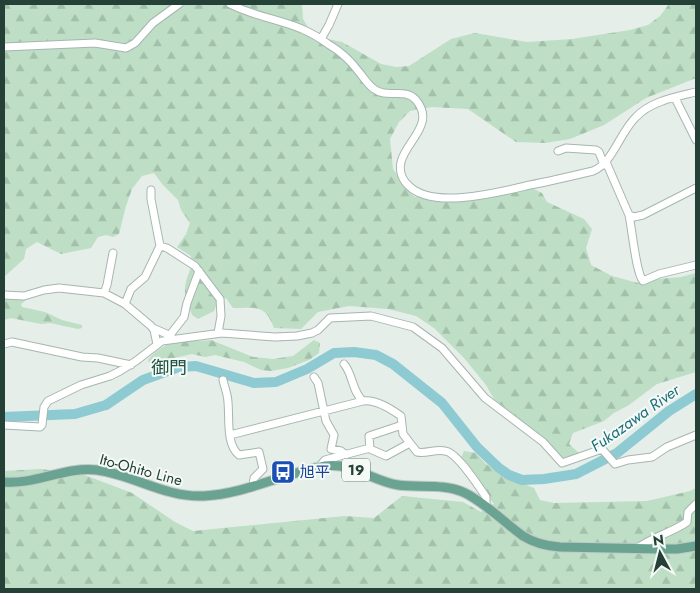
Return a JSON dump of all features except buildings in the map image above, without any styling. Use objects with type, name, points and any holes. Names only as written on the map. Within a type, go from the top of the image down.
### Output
[{"type":"main road","name":"Ito-Ohito Line","points":[[4,482],[35,480],[75,471],[96,470],[111,473],[160,490],[190,496],[209,496],[318,468],[343,466],[397,485],[460,490],[522,536],[537,543],[560,547],[636,549],[677,549],[696,546]]},
{"type":"street","points":[[4,47],[95,43],[126,48],[134,43],[152,23],[179,4]]},
{"type":"street","points":[[230,4],[248,12],[301,28],[321,39],[349,60],[373,89],[384,93],[406,93],[415,98],[423,116],[421,125],[404,154],[401,169],[403,179],[407,184],[415,192],[423,195],[456,198],[488,194],[599,169],[605,164],[635,117],[650,106],[696,92]]},
{"type":"street","points":[[321,39],[329,26],[338,4]]},
{"type":"street","points":[[675,98],[696,140]]},
{"type":"street","points":[[558,151],[566,148],[596,150],[599,152],[629,215],[636,250],[636,261],[640,277],[643,281],[659,274],[696,265]]},
{"type":"street","points":[[629,215],[643,215],[696,188]]},
{"type":"street","points":[[125,304],[131,289],[145,277],[160,246],[151,200],[151,190]]},
{"type":"street","points":[[160,246],[184,259],[199,271],[220,299],[221,316],[218,333]]},
{"type":"street","points":[[104,293],[113,254]]},
{"type":"street","points":[[4,425],[37,428],[42,425],[44,406],[48,401],[81,385],[110,376],[131,365],[157,344],[171,337],[184,317],[187,302],[199,271]]},
{"type":"street","points":[[4,295],[28,296],[44,290],[59,288],[104,293],[125,304],[153,328],[171,337],[198,337],[218,333],[275,337],[297,336],[312,334],[327,320],[337,317],[371,316],[413,327],[442,348],[485,398],[543,442],[562,463],[604,450],[615,464],[628,460],[652,457],[667,447],[696,435]]},
{"type":"street","points":[[153,328],[157,344]]},
{"type":"street","points":[[4,344],[12,342],[82,358],[98,358],[131,365]]},
{"type":"street","points":[[344,364],[352,378],[358,395],[363,401]]},
{"type":"street","points":[[314,376],[318,383],[326,421],[334,435],[331,449],[341,451],[346,455]]},
{"type":"street","points":[[223,380],[228,395],[230,435],[237,454],[259,452],[263,469],[254,478],[253,486]]},
{"type":"street","points":[[230,435],[363,401],[371,401],[397,413],[402,418],[403,434],[419,453],[444,450],[453,454],[486,497],[486,508]]},
{"type":"street","points":[[402,425],[369,436],[370,448],[386,456],[410,443]]},
{"type":"street","points":[[318,468],[325,460],[370,448]]},
{"type":"street","points":[[636,549],[645,542],[687,522],[688,512],[696,504]]},
{"type":"green space","points":[[4,4],[302,4],[303,19],[309,29],[323,38],[342,42],[381,64],[396,67],[409,66],[451,39],[475,33],[527,42],[572,39],[630,30],[648,25],[660,16],[669,4],[696,4],[696,78],[646,98],[604,125],[570,139],[545,143],[516,142],[468,109],[432,107],[410,111],[399,122],[390,139],[393,169],[408,191],[415,197],[450,198],[524,184],[542,193],[547,202],[584,219],[592,229],[586,248],[591,265],[612,276],[642,284],[657,279],[681,277],[696,273],[696,372],[657,384],[604,421],[573,433],[569,444],[579,453],[566,458],[560,457],[548,442],[494,399],[486,385],[464,358],[434,328],[416,316],[388,309],[349,306],[318,312],[301,329],[274,328],[271,320],[263,311],[254,308],[233,308],[226,298],[218,301],[214,311],[198,319],[192,315],[185,291],[191,265],[191,256],[177,247],[186,234],[190,223],[181,210],[178,200],[154,173],[142,176],[132,189],[119,234],[113,237],[106,235],[98,237],[91,248],[61,254],[37,242],[26,249],[24,259],[4,277]]},
{"type":"green space","points":[[4,298],[24,299],[25,301],[21,304],[22,307],[45,312],[62,320],[82,325],[82,328],[78,329],[50,323],[41,324],[11,318],[4,320]]},
{"type":"green space","points":[[211,340],[253,357],[273,359],[293,356],[314,340],[320,343],[319,353],[309,360],[288,368],[271,371],[261,370],[244,362],[215,355],[205,357],[192,354],[161,363],[149,363],[148,360],[155,352],[170,344],[184,341]]},
{"type":"green space","points":[[464,451],[476,453],[486,464],[509,478],[534,488],[540,500],[554,503],[647,501],[696,488],[696,589],[4,589],[4,471],[41,469],[82,474],[132,493],[175,522],[193,531],[345,516],[374,518],[402,496],[463,502],[481,512],[494,504],[460,460]]},
{"type":"waterway","name":"Fukazawa River","points":[[4,417],[75,414],[106,405],[143,380],[179,367],[196,366],[254,383],[276,382],[307,369],[334,353],[354,352],[376,355],[393,364],[442,403],[477,447],[499,468],[509,475],[522,480],[576,474],[617,453],[669,411],[696,394]]},
{"type":"place","name":"旭平","points":[[283,472]]},
{"type":"district","name":"御門","points":[[169,368]]}]
